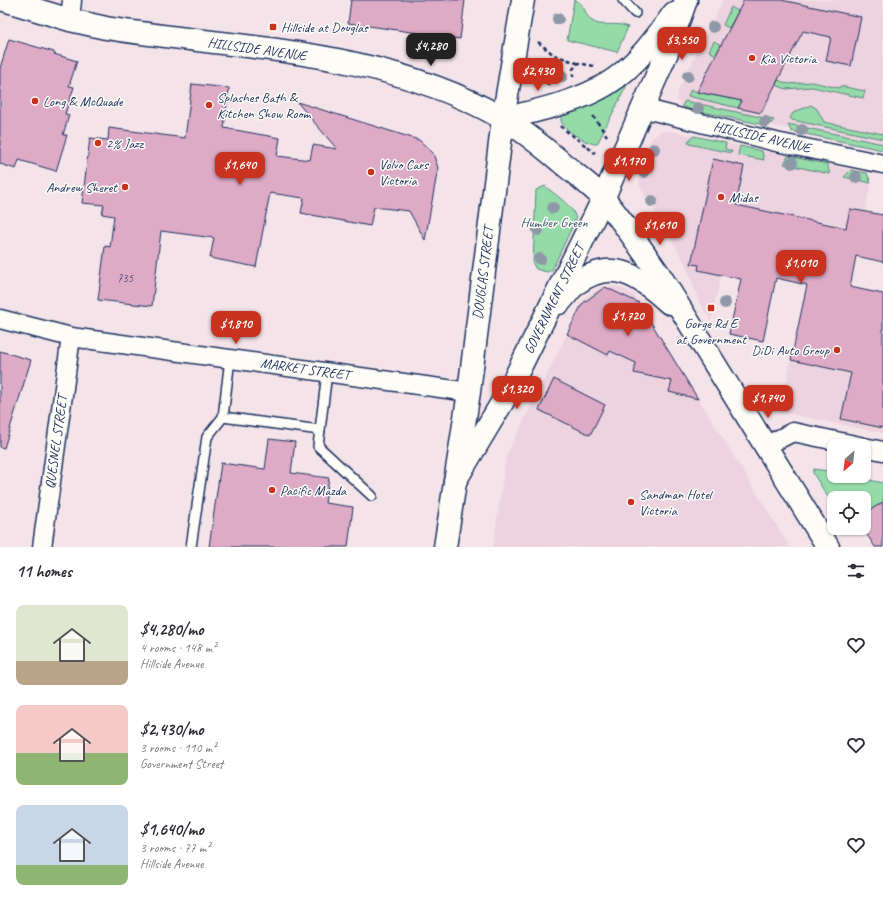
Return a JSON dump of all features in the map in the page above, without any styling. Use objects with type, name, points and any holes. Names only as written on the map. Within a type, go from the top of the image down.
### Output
[{"type":"main road","name":"HILLSIDE AVENUE","points":[[4,0],[71,10],[141,34],[344,61],[414,79],[450,93],[503,118],[552,155],[603,198],[658,274],[683,316]]},
{"type":"main road","name":"DOUGLAS STREET","points":[[445,547],[469,392],[503,118],[523,0]]},
{"type":"main road","name":"GOVERNMENT STREET","points":[[454,482],[506,396],[603,198],[668,50],[685,0]]},
{"type":"main road","name":"GOVERNMENT STREET","points":[[503,118],[558,104],[608,84],[627,69],[656,37],[685,0]]},
{"type":"main road","points":[[545,319],[576,284],[596,272],[616,271],[636,276],[652,287],[683,316],[828,547]]},
{"type":"street","name":"HILLSIDE AVENUE","points":[[642,108],[776,142],[883,164]]},
{"type":"street","name":"MARKET STREET","points":[[0,319],[71,337],[469,392]]},
{"type":"street","name":"QUESNEL STREET","points":[[42,547],[71,337]]},
{"type":"street","points":[[765,446],[793,432],[827,439]]},
{"type":"street","points":[[871,448],[883,451]]},
{"type":"lane","points":[[623,0],[635,13]]},
{"type":"lane","points":[[191,547],[207,437],[223,417],[230,359]]},
{"type":"lane","points":[[327,373],[318,446],[372,496]]},
{"type":"lane","points":[[223,417],[320,430]]},
{"type":"path","points":[[519,28],[554,55],[578,63]]},
{"type":"path","points":[[550,92],[547,81],[548,71],[552,61]]},
{"type":"path","points":[[543,70],[548,71]]},
{"type":"path","points":[[590,112],[604,132],[623,152]]},
{"type":"path","points":[[556,124],[595,153]]},
{"type":"shaded area","points":[[723,0],[883,0],[883,150],[682,106],[677,100],[678,91]]},
{"type":"shaded area","points":[[661,131],[670,131],[867,173],[871,183],[846,304],[883,313],[883,433],[780,412],[807,285],[723,267],[711,321],[699,302],[685,263],[640,186],[638,171],[641,161],[651,139]]},
{"type":"shaded area","name":"Sandman Hotel Victoria","points":[[602,287],[619,287],[634,294],[790,547],[493,547],[506,456],[586,296]]},
{"type":"green space","points":[[574,0],[580,3],[589,18],[596,23],[623,25],[628,27],[617,52],[567,40]]},
{"type":"green space","points":[[731,7],[738,11],[729,28],[723,25]]},
{"type":"green space","points":[[714,41],[721,45],[716,55],[709,51]]},
{"type":"green space","points":[[778,80],[788,84],[812,82],[839,88],[840,86],[865,91],[863,98],[812,87],[786,89],[776,85]]},
{"type":"green space","points":[[625,81],[628,83],[597,144],[583,140],[572,133],[561,122],[561,117],[563,114]]},
{"type":"green space","points":[[691,89],[697,92],[742,101],[738,108],[688,96]]},
{"type":"green space","points":[[685,101],[774,120],[769,126],[689,109],[682,106]]},
{"type":"green space","points":[[811,105],[817,109],[824,122],[883,134],[883,139],[792,120],[790,118],[793,113]]},
{"type":"green space","points":[[788,124],[883,144],[883,150],[791,131]]},
{"type":"green space","points":[[694,136],[726,143],[725,149],[732,151],[731,153],[689,144],[688,141]]},
{"type":"green space","points":[[740,146],[762,151],[764,160],[738,155]]},
{"type":"green space","points":[[788,156],[827,164],[830,174],[784,164]]},
{"type":"green space","points":[[851,170],[867,173],[871,183],[844,177]]},
{"type":"green space","name":"Humber Green","points":[[545,186],[572,209],[576,219],[552,270],[547,272],[536,269],[533,264],[536,190]]},
{"type":"green space","points":[[814,469],[827,471],[827,483],[871,483],[871,480],[883,483],[883,502],[871,510],[871,491],[827,491],[827,496],[813,473]]},
{"type":"building","points":[[351,0],[465,0],[460,39],[348,23]]},
{"type":"building","name":"Kia Victoria","points":[[744,0],[781,0],[861,17],[851,66],[826,61],[831,37],[803,31],[761,113],[738,108],[742,101],[697,92]]},
{"type":"building","name":"Long & McQuade","points":[[9,39],[54,52],[54,54],[77,61],[69,86],[74,87],[65,114],[69,115],[63,135],[67,135],[56,171],[19,160],[16,169],[0,164],[0,68]]},
{"type":"building","points":[[192,84],[229,88],[224,128],[280,138],[277,156],[310,160],[313,145],[337,149],[297,102],[419,140],[433,153],[438,168],[425,240],[409,211],[374,207],[370,226],[301,213],[304,198],[270,193],[256,267],[210,258],[214,238],[161,231],[152,306],[98,300],[105,246],[110,247],[114,216],[102,214],[104,205],[82,203],[90,138],[108,140],[109,128],[185,138]]},
{"type":"building","points":[[713,159],[744,166],[736,205],[846,228],[850,209],[883,215],[883,262],[856,256],[850,287],[883,294],[883,428],[841,419],[851,373],[791,360],[807,285],[776,278],[763,341],[729,334],[741,279],[698,270],[699,265],[691,264]]},
{"type":"building","points":[[605,287],[639,303],[698,399],[669,392],[672,381],[634,373],[636,363],[610,351],[608,355],[567,334],[582,304]]},
{"type":"building","points":[[0,351],[31,360],[4,448],[0,447]]},
{"type":"building","points":[[554,379],[605,405],[590,435],[539,410]]},
{"type":"building","name":"Pacific Mazda","points":[[269,439],[295,442],[291,473],[329,478],[325,503],[353,507],[348,547],[209,547],[221,463],[265,469]]},
{"type":"building","points":[[883,502],[883,547],[875,547],[867,535],[871,535],[871,510]]},
{"type":"place","name":"Hillside at Douglas","points":[[273,27]]},
{"type":"place","name":"Kia Victoria","points":[[752,58]]},
{"type":"place","name":"Long & McQuade","points":[[35,101]]},
{"type":"place","name":"Splashes Bath & Kitchen Show Room","points":[[209,105]]},
{"type":"place","name":"2% Jazz","points":[[98,143]]},
{"type":"place","name":"Volvo Cars Victoria","points":[[371,172]]},
{"type":"place","name":"Andrew Sheret","points":[[125,187]]},
{"type":"place","name":"Midas","points":[[721,197]]},
{"type":"place","name":"Gorge Rd E at Government","points":[[711,308]]},
{"type":"place","name":"DiDi Auto Group","points":[[837,350]]},
{"type":"place","name":"Pacific Mazda","points":[[272,490]]},
{"type":"place","name":"Sandman Hotel Victoria","points":[[631,502]]}]
